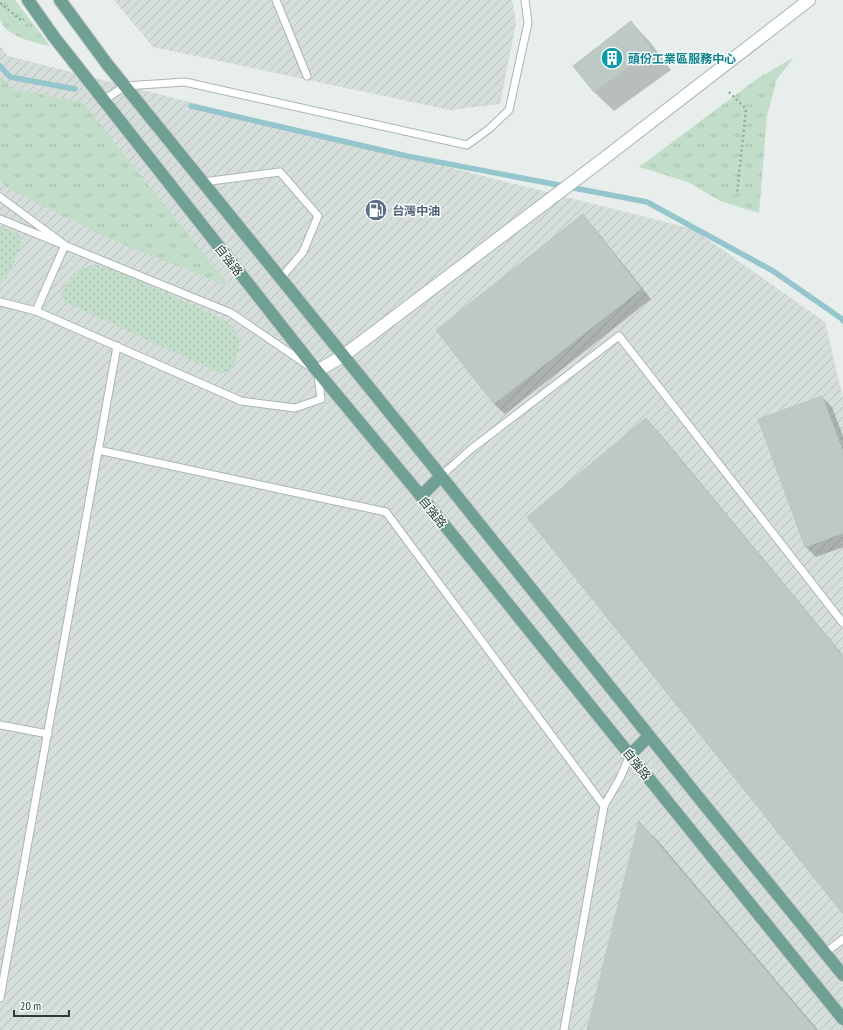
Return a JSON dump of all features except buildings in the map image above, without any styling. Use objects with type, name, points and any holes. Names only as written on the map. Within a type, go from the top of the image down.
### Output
[{"type":"main road","name":"自強路","points":[[28,0],[54,37],[317,372],[421,496],[843,1019]]},
{"type":"main road","points":[[60,0],[125,86],[843,975]]},
{"type":"main road","points":[[421,496],[441,476]]},
{"type":"main road","points":[[630,755],[649,736]]},
{"type":"street","points":[[317,372],[343,356],[602,160],[809,0]]},
{"type":"lane","points":[[276,0],[307,76]]},
{"type":"lane","points":[[104,100],[125,86],[185,82],[468,145],[489,129],[509,110],[528,23],[525,0]]},
{"type":"lane","points":[[203,182],[280,172],[318,216],[303,252],[281,278]]},
{"type":"lane","points":[[0,197],[65,245]]},
{"type":"lane","points":[[0,219],[231,313],[317,372],[321,399],[295,408],[241,401],[36,310],[0,302]]},
{"type":"lane","points":[[36,310],[65,245]]},
{"type":"lane","points":[[441,476],[470,450],[618,336],[843,623]]},
{"type":"lane","points":[[0,998],[117,346]]},
{"type":"lane","points":[[98,450],[386,512],[604,806]]},
{"type":"lane","points":[[0,725],[48,734]]},
{"type":"lane","points":[[564,1030],[604,806],[620,778],[630,755]]},
{"type":"lane","points":[[825,953],[843,939]]},
{"type":"path","points":[[0,3],[16,16]]},
{"type":"path","points":[[729,92],[746,109],[737,194]]},
{"type":"shaded area","points":[[114,0],[512,0],[516,23],[500,104],[450,110],[153,47]]},
{"type":"shaded area","points":[[0,46],[8,56],[693,229],[825,322],[843,398],[843,1030],[0,1030]]},
{"type":"green space","points":[[0,0],[15,0],[50,46],[29,41],[7,30],[2,25],[0,19]]},
{"type":"green space","points":[[794,57],[777,79],[767,116],[759,213],[720,201],[688,182],[639,167],[757,79]]},
{"type":"green space","points":[[0,77],[13,89],[82,102],[230,287],[112,240],[7,188],[0,180]]},
{"type":"green space","points":[[0,226],[20,235],[22,244],[7,277],[0,282]]},
{"type":"green space","points":[[97,265],[113,269],[225,320],[236,332],[239,341],[237,356],[231,370],[220,373],[65,302],[62,293],[71,276],[85,267]]},
{"type":"waterway","points":[[0,66],[10,77],[75,89]]},
{"type":"waterway","points":[[191,106],[407,156],[647,202],[773,271],[843,321]]},
{"type":"place","name":"頭份工業區服務中心","points":[[612,58]]},
{"type":"place","name":"台灣中油","points":[[376,210]]}]
